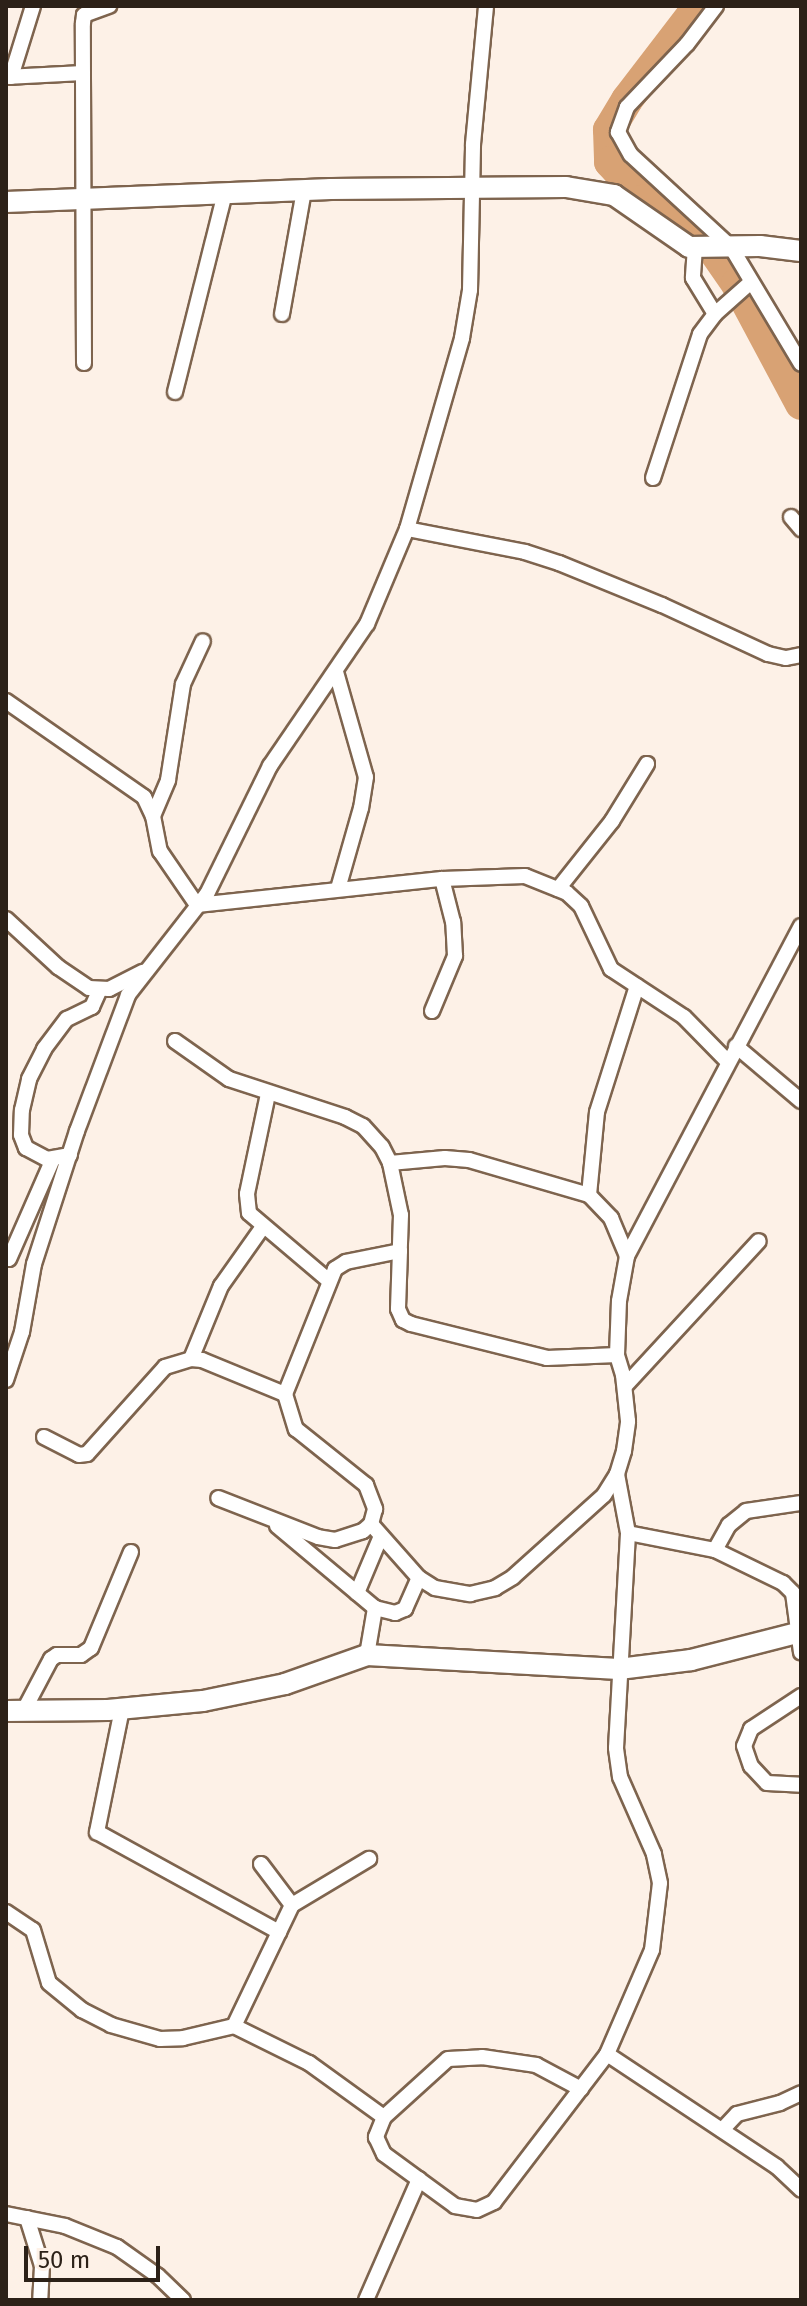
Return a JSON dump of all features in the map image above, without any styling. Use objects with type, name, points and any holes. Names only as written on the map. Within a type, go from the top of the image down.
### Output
[{"type":"street","points":[[33,6],[8,77],[83,73]]},
{"type":"street","points":[[84,363],[84,15],[109,6]]},
{"type":"street","points":[[6,1380],[28,1308],[34,1264],[118,1016],[144,972],[197,905],[270,766],[336,672],[374,611],[407,529],[462,338],[470,290],[473,144],[486,6]]},
{"type":"street","points":[[716,6],[687,44],[627,107],[618,132],[631,155],[712,248],[749,284],[801,364]]},
{"type":"street","points":[[6,202],[473,186],[594,189],[630,204],[676,240],[712,248],[801,251]]},
{"type":"street","points":[[282,314],[304,190]]},
{"type":"street","points":[[175,392],[225,193]]},
{"type":"street","points":[[712,248],[693,278],[715,314]]},
{"type":"street","points":[[653,478],[695,347],[715,314],[749,284]]},
{"type":"street","points":[[407,529],[525,552],[662,605],[768,654],[786,658],[801,655]]},
{"type":"street","points":[[153,816],[168,780],[183,684],[203,641]]},
{"type":"street","points":[[336,672],[366,777],[364,799],[338,889]]},
{"type":"street","points":[[6,701],[144,797],[153,816],[160,851],[197,905]]},
{"type":"street","points":[[558,889],[612,821],[647,764]]},
{"type":"street","points":[[197,905],[442,879],[513,875],[558,889],[581,906],[611,969],[684,1017],[728,1062]]},
{"type":"street","points":[[432,1011],[455,956],[456,940],[442,879]]},
{"type":"street","points":[[6,919],[75,981],[99,991]]},
{"type":"street","points":[[376,1530],[419,1578],[453,1593],[470,1594],[495,1588],[513,1577],[604,1495],[617,1474],[628,1421],[625,1386],[617,1355],[619,1301],[627,1256],[801,926]]},
{"type":"street","points":[[70,1155],[53,1159],[32,1154],[22,1142],[22,1110],[29,1079],[61,1024],[92,1007],[99,991],[144,972]]},
{"type":"street","points":[[589,1195],[597,1112],[637,986]]},
{"type":"street","points":[[175,1041],[229,1079],[345,1117],[363,1126],[382,1147],[390,1163],[401,1215],[398,1309],[403,1320],[547,1358],[617,1355]]},
{"type":"street","points":[[736,1046],[801,1101]]},
{"type":"street","points":[[268,1094],[247,1194],[249,1213],[262,1228],[328,1280]]},
{"type":"street","points":[[390,1163],[445,1158],[469,1160],[589,1195],[611,1218],[627,1256]]},
{"type":"street","points":[[34,1264],[7,1259],[53,1159]]},
{"type":"street","points":[[191,1359],[221,1286],[262,1228]]},
{"type":"street","points":[[625,1386],[759,1241]]},
{"type":"street","points":[[357,1593],[376,1530],[375,1509],[366,1485],[296,1429],[285,1394],[328,1280],[346,1262],[400,1251]]},
{"type":"street","points":[[44,1437],[79,1455],[87,1454],[165,1367],[191,1359],[285,1394]]},
{"type":"street","points":[[581,2089],[536,2065],[482,2057],[448,2059],[384,2117],[376,2132],[379,2146],[455,2206],[484,2209],[494,2202],[581,2089],[607,2054],[652,1950],[660,1904],[654,1854],[620,1777],[616,1748],[628,1533],[617,1474]]},
{"type":"street","points":[[218,1498],[307,1533],[335,1540],[376,1530]]},
{"type":"street","points":[[715,1550],[729,1525],[746,1511],[801,1503]]},
{"type":"street","points":[[266,1517],[375,1608],[401,1612],[419,1578]]},
{"type":"street","points":[[302,1548],[307,1533]]},
{"type":"street","points":[[15,1712],[122,1709],[241,1695],[285,1684],[367,1655],[619,1669],[680,1662],[800,1639],[793,1593],[783,1583],[715,1550],[628,1533]]},
{"type":"street","points":[[15,1712],[51,1659],[57,1655],[81,1655],[91,1648],[131,1552]]},
{"type":"street","points":[[367,1655],[375,1608]]},
{"type":"street","points":[[801,1696],[751,1729],[744,1746],[751,1766],[767,1783],[801,1785]]},
{"type":"street","points":[[122,1709],[97,1832],[279,1932]]},
{"type":"street","points":[[234,2026],[292,1905],[369,1859]]},
{"type":"street","points":[[261,1864],[292,1905]]},
{"type":"street","points":[[6,1912],[33,1930],[45,1974],[53,1988],[82,2010],[111,2025],[160,2039],[183,2038],[234,2026],[309,2063],[384,2117]]},
{"type":"street","points":[[607,2054],[777,2167],[801,2189]]},
{"type":"street","points":[[722,2130],[732,2118],[745,2110],[780,2103],[801,2093]]},
{"type":"street","points":[[366,2300],[419,2179]]},
{"type":"street","points":[[6,2214],[65,2226],[117,2247],[158,2276],[183,2300]]},
{"type":"street","points":[[27,2218],[42,2266],[40,2300]]},
{"type":"waterway","points":[[699,6],[627,100],[609,130],[610,162],[645,200],[703,235],[737,284],[801,404]]}]
